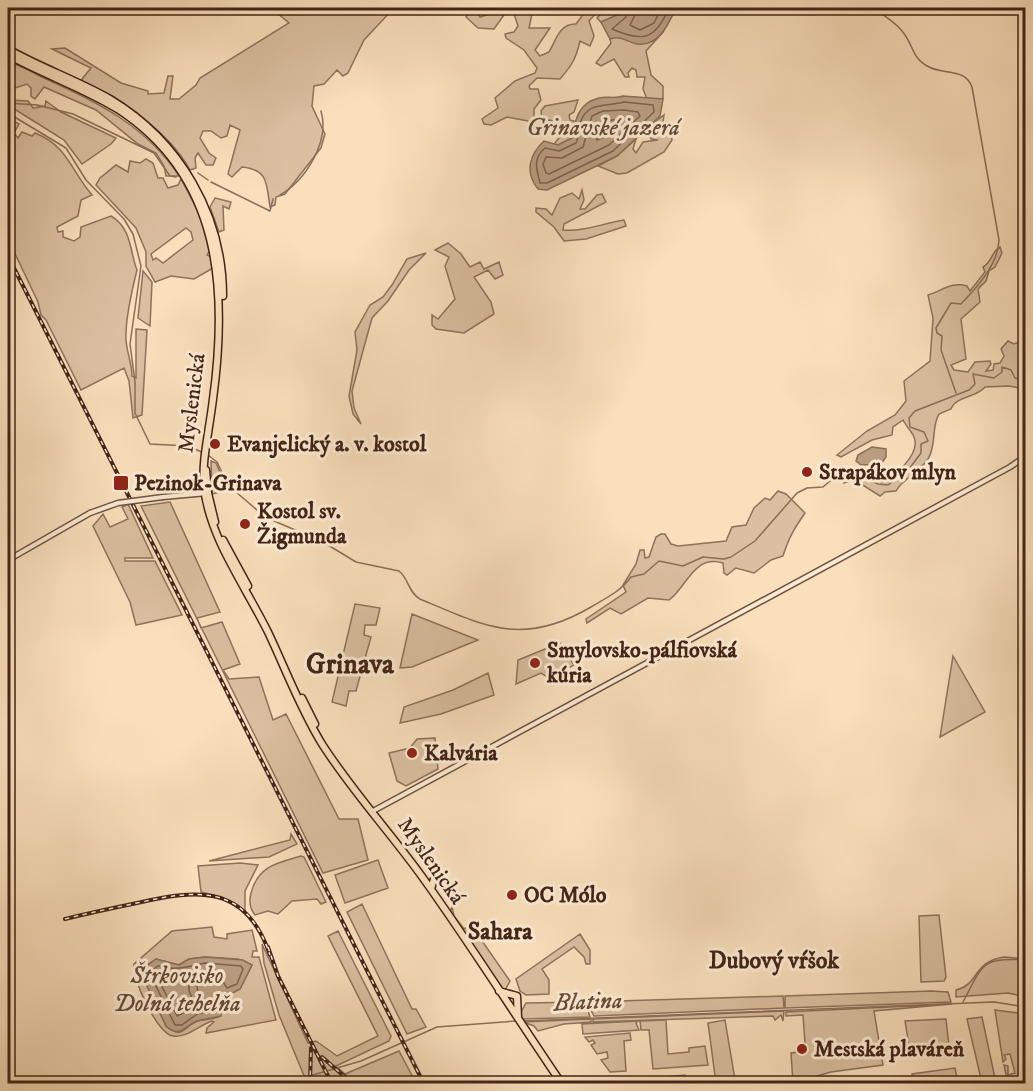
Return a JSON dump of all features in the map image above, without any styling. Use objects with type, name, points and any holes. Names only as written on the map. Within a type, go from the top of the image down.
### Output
[{"type":"main road","points":[[8,49],[108,98],[131,113],[162,141],[184,168],[207,212],[217,243],[220,278]]},
{"type":"main road","points":[[8,55],[109,104],[133,121],[159,145],[181,172],[200,206],[213,244],[220,278]]},
{"type":"main road","name":"Myslenická","points":[[220,278],[219,347],[206,454],[205,494],[220,541],[267,631],[303,711],[329,754],[431,889],[506,1004],[562,1083]]},
{"type":"main road","points":[[422,877],[432,879],[431,889]]},
{"type":"main road","points":[[499,991],[518,996],[520,1022]]},
{"type":"main road","points":[[509,994],[506,1004],[517,1005]]},
{"type":"street","points":[[373,811],[1010,467],[1026,456]]},
{"type":"street","points":[[8,560],[72,522],[118,503],[205,494]]},
{"type":"shaded area","points":[[271,8],[394,8],[364,40],[348,73],[343,76],[337,70],[324,84],[314,86],[312,106],[325,134],[321,148],[285,194],[276,197],[275,205],[270,207],[265,179],[257,171],[242,167],[232,177],[228,174],[240,130],[230,125],[227,136],[221,138],[211,131],[203,131],[200,138],[209,153],[216,158],[213,165],[206,165],[198,153],[195,158],[196,168],[190,170],[170,142],[144,119],[84,84],[82,79],[91,68],[52,49],[65,48],[121,83],[148,91],[148,94],[164,93],[168,76],[173,76],[170,99],[179,99],[196,85],[200,78],[289,23]]},
{"type":"shaded area","points":[[466,8],[489,8],[478,14],[480,17],[503,10],[504,15],[494,29],[478,28],[466,17],[470,11]]},
{"type":"shaded area","points":[[588,8],[619,8],[622,13],[601,22],[597,18],[605,10],[600,9],[589,21],[594,36],[590,46],[580,41],[573,61],[560,79],[537,78],[529,86],[530,89],[538,89],[541,100],[534,109],[534,122],[507,117],[491,125],[484,124],[482,119],[498,108],[495,98],[515,81],[535,73],[537,68],[524,50],[506,38],[505,34],[514,32],[518,26],[513,11],[533,9],[529,28],[550,28],[535,50],[540,56],[549,52],[562,29],[576,24]]},
{"type":"shaded area","points":[[664,31],[646,51],[651,75],[663,86],[663,99],[647,99],[643,89],[645,77],[637,77],[636,70],[632,68],[628,73],[629,77],[625,77],[614,59],[601,66],[596,63],[611,43],[610,39],[617,36],[654,41]]},
{"type":"shaded area","points":[[8,62],[84,97],[120,118],[152,143],[179,176],[166,176],[164,166],[156,153],[138,144],[96,110],[44,87],[35,99],[31,96],[31,88],[27,84],[15,88],[14,83],[8,81]]},
{"type":"shaded area","points":[[8,100],[28,101],[33,108],[45,106],[46,101],[61,112],[116,138],[82,164],[64,140],[8,105]]},
{"type":"shaded area","points":[[578,100],[574,112],[569,115],[570,120],[574,121],[572,138],[558,145],[554,144],[563,133],[561,122],[542,119],[541,111],[545,106]]},
{"type":"shaded area","points":[[664,115],[663,122],[669,122],[672,140],[664,152],[627,173],[618,174],[598,166],[617,156],[636,139],[633,149],[636,153],[643,142],[658,140],[651,139],[646,129]]},
{"type":"shaded area","points":[[8,118],[19,124],[14,133],[18,138],[22,132],[32,136],[35,133],[55,145],[92,195],[81,200],[78,216],[57,227],[58,232],[63,231],[63,237],[74,241],[80,237],[81,227],[111,216],[118,221],[127,234],[137,270],[126,332],[132,376],[136,378],[136,329],[147,330],[142,415],[133,418],[129,381],[124,368],[81,390],[46,320],[41,315],[38,302],[8,239]]},
{"type":"shaded area","points":[[146,159],[153,163],[158,178],[163,178],[168,188],[178,185],[181,179],[200,215],[210,250],[207,255],[211,257],[213,268],[194,279],[171,276],[155,282],[146,266],[146,252],[136,228],[96,185],[100,178],[116,165],[128,172],[130,161],[140,163]],"holes":[[[186,228],[191,232],[193,240],[163,263],[156,258],[153,260],[151,254]]]},
{"type":"shaded area","points":[[582,190],[584,200],[580,209],[585,209],[597,195],[602,194],[606,202],[564,224],[563,230],[586,229],[624,220],[626,226],[586,239],[564,241],[554,227],[536,212],[536,208],[546,209],[552,215],[560,198],[572,193],[579,199]]},
{"type":"shaded area","points":[[215,198],[231,202],[229,209],[223,206],[224,230],[219,232],[210,207]]},
{"type":"shaded area","points":[[448,243],[461,254],[470,267],[480,262],[484,269],[499,262],[503,275],[495,279],[488,270],[474,277],[491,302],[494,314],[464,333],[436,329],[432,325],[432,315],[438,319],[455,299],[445,266],[449,257],[435,250]]},
{"type":"shaded area","points":[[1000,247],[1002,253],[995,267],[989,271],[986,281],[978,289],[980,302],[961,319],[966,359],[951,365],[954,370],[968,372],[975,362],[990,361],[991,364],[986,371],[993,370],[994,364],[1000,363],[1004,356],[1001,349],[1008,341],[1014,344],[1025,340],[1025,389],[1009,386],[985,387],[939,414],[931,454],[896,491],[885,492],[880,496],[861,484],[859,478],[844,483],[843,477],[852,469],[879,477],[882,482],[906,464],[915,444],[914,437],[903,420],[893,427],[892,435],[872,440],[841,457],[837,455],[867,431],[895,415],[906,401],[904,381],[930,361],[933,318],[928,295],[957,285],[967,286],[970,291],[985,272],[983,267]]},
{"type":"shaded area","points":[[426,253],[409,270],[388,301],[372,318],[352,391],[354,408],[361,424],[353,414],[349,396],[357,350],[355,332],[370,305],[383,297],[407,259]]},
{"type":"shaded area","points":[[143,271],[152,282],[150,326],[138,318]]},
{"type":"shaded area","points":[[211,461],[216,463],[228,490],[212,494]]},
{"type":"shaded area","points":[[778,491],[786,494],[805,513],[792,533],[783,556],[771,560],[754,573],[736,568],[727,575],[724,573],[723,563],[713,561],[705,563],[692,573],[669,600],[648,598],[621,614],[610,608],[587,623],[586,619],[626,592],[623,585],[636,564],[640,550],[644,550],[645,558],[649,557],[656,537],[665,534],[671,544],[678,546],[726,541],[732,527],[746,525],[754,508],[765,498],[770,500]]},
{"type":"shaded area","points":[[170,502],[220,612],[197,618],[199,623],[141,506]]},
{"type":"shaded area","points":[[128,504],[153,558],[125,558],[125,561],[155,561],[182,615],[136,625],[130,602],[93,526],[103,514],[110,527],[128,519],[122,507]]},
{"type":"shaded area","points":[[355,604],[380,608],[376,625],[365,625],[364,635],[371,637],[356,691],[349,691],[346,706],[332,702]]},
{"type":"shaded area","points":[[412,614],[478,640],[412,667],[400,668]]},
{"type":"shaded area","points":[[222,622],[240,664],[223,670],[229,679],[259,677],[273,720],[286,714],[339,819],[358,819],[368,860],[323,873],[201,628]]},
{"type":"shaded area","points":[[560,643],[574,665],[549,678],[541,673],[516,684],[518,660]]},
{"type":"shaded area","points":[[953,656],[985,712],[940,737]]},
{"type":"shaded area","points":[[488,673],[494,695],[441,714],[400,723],[404,707],[453,690]]},
{"type":"shaded area","points":[[435,738],[438,769],[406,786],[397,781],[389,753],[410,748],[417,739]]},
{"type":"shaded area","points":[[291,834],[297,844],[269,857],[209,861],[290,840]]},
{"type":"shaded area","points":[[301,856],[304,857],[326,902],[321,904],[317,899],[292,901],[278,914],[268,911],[255,915],[250,899],[258,877],[270,867]]},
{"type":"shaded area","points":[[378,860],[388,888],[345,903],[335,875]]},
{"type":"shaded area","points":[[240,863],[258,865],[245,891],[245,911],[222,897],[201,892],[198,866]]},
{"type":"shaded area","points":[[362,904],[412,1009],[416,1009],[426,1027],[407,1034],[347,912]]},
{"type":"shaded area","points":[[452,907],[454,916],[464,929],[471,925],[510,981],[504,992],[450,912]]},
{"type":"shaded area","points":[[939,915],[946,977],[944,981],[921,982],[919,916]]},
{"type":"shaded area","points":[[212,927],[214,937],[227,939],[227,934],[252,930],[257,951],[253,951],[252,957],[259,957],[276,1020],[206,1033],[207,1028],[214,1022],[212,1021],[184,1035],[173,1036],[167,1033],[153,1016],[141,993],[134,964],[172,931]],"holes":[[[205,957],[238,959],[252,965],[240,989],[221,999],[222,1011],[218,1017],[198,1021],[180,1032],[166,1026],[144,967],[156,959],[179,965],[189,959]]]},
{"type":"shaded area","points":[[338,931],[391,1036],[389,1041],[336,1066],[345,1074],[338,1077],[347,1083],[335,1083],[333,1080],[307,1083],[279,1015],[264,963],[262,944],[308,1043],[316,1041],[337,1056],[378,1036],[328,936]]},
{"type":"shaded area","points":[[580,934],[590,950],[590,964],[586,964],[584,957],[574,947],[542,969],[549,980],[549,994],[526,995],[520,991],[516,979]]},
{"type":"shaded area","points":[[1004,957],[1025,959],[1025,997],[1008,993],[956,997],[956,990],[969,983],[986,963]]},
{"type":"shaded area","points":[[948,992],[951,1002],[785,1008],[785,996]]},
{"type":"shaded area","points":[[783,996],[784,1008],[594,1016],[587,1002]]},
{"type":"shaded area","points":[[585,1002],[590,1017],[522,1019],[520,1014],[526,1003]]},
{"type":"shaded area","points":[[952,1004],[874,1011],[883,1065],[831,1072],[793,1083],[791,1053],[799,1052],[799,1047],[805,1043],[803,1015],[786,1016],[786,1012]]},
{"type":"shaded area","points":[[995,1010],[1025,1014],[1025,1083],[1008,1083],[1004,1065],[1008,1066],[1008,1075],[1015,1073],[1010,1054],[1004,1055],[1006,1059],[1003,1062]]},
{"type":"shaded area","points":[[784,1011],[783,1021],[781,1015],[775,1020],[773,1016],[593,1022],[593,1019]]},
{"type":"shaded area","points":[[982,1017],[996,1083],[982,1083],[967,1019]]},
{"type":"shaded area","points":[[591,1019],[591,1022],[564,1024],[538,1031],[534,1026],[523,1022]]},
{"type":"shaded area","points":[[946,1019],[949,1046],[910,1052],[905,1021]]},
{"type":"shaded area","points":[[666,1020],[668,1054],[689,1052],[689,1048],[705,1046],[708,1065],[653,1069],[649,1030],[641,1030],[640,1021]]},
{"type":"shaded area","points":[[725,1020],[735,1080],[716,1083],[708,1023]]},
{"type":"shaded area","points":[[639,1021],[636,1023],[639,1030],[583,1034],[582,1024]]},
{"type":"shaded area","points":[[630,1033],[631,1040],[624,1041],[626,1071],[610,1072],[601,1060],[608,1058],[607,1052],[597,1054],[591,1045],[595,1043],[593,1040],[589,1042],[585,1037]]},
{"type":"shaded area","points":[[399,1051],[416,1083],[357,1083],[345,1074]]},
{"type":"shaded area","points":[[955,1068],[958,1083],[913,1083],[912,1074]]},
{"type":"shaded area","points":[[685,1075],[685,1082],[674,1084],[602,1083],[599,1079],[609,1078],[610,1082]]},
{"type":"water","points":[[619,8],[676,8],[657,38],[645,44],[637,44],[621,38],[610,39],[601,22],[622,13]]},
{"type":"water","name":"Grinavské jazerá","points":[[623,96],[663,99],[660,116],[617,156],[547,190],[538,189],[531,176],[530,164],[539,146],[544,141],[558,145],[572,138],[579,113],[592,100]]},
{"type":"water","points":[[872,447],[886,449],[886,457],[881,464],[861,465],[856,461],[858,455]]},
{"type":"water","name":"Štrkovisko Dolná tehelňa","points":[[205,957],[243,960],[252,965],[240,989],[221,999],[221,1016],[197,1021],[179,1031],[171,1030],[166,1026],[144,980],[143,969],[156,959],[179,965],[189,959]]},
{"type":"waterway","points":[[873,8],[899,28],[919,60],[929,67],[960,74],[969,81],[972,87],[999,240],[995,258],[986,275],[961,304],[951,303],[936,328],[937,333],[942,336],[941,350],[956,393]]},
{"type":"waterway","points":[[8,103],[37,105],[73,114],[154,153],[170,176],[176,177]]},
{"type":"waterway","points":[[280,195],[299,180],[314,159],[322,135],[321,111]]},
{"type":"waterway","points":[[8,113],[66,148],[86,180],[124,219],[133,234],[141,266],[130,344],[135,382],[135,413],[150,444],[188,446],[204,453]]},
{"type":"waterway","points":[[198,173],[208,180]]},
{"type":"waterway","points":[[211,182],[270,211],[273,199]]},
{"type":"waterway","points":[[208,455],[217,462],[228,485],[265,517],[323,542],[356,562],[399,571],[413,593],[420,599],[485,624],[524,629],[545,627],[591,607],[623,586],[631,577],[644,574],[659,561],[683,566],[703,557],[724,559],[731,557],[755,541],[797,493],[807,488],[823,487],[830,481],[844,479],[854,472],[878,484],[888,485],[909,469],[921,453],[921,444],[928,441],[924,432],[910,427],[909,418],[915,411],[969,390],[975,384],[973,374],[994,378],[1002,372],[1002,367],[1011,370],[1015,378],[1026,381]]},
{"type":"waterway","points":[[963,1002],[985,966],[1000,960],[1026,960]]},
{"type":"waterway","name":"Blatina","points":[[523,1021],[994,1002],[1026,1007]]},
{"type":"waterway","name":"Blatina","points":[[162,1084],[206,1078],[306,1077],[361,1061],[437,1027],[516,1021]]},
{"type":"waterway","name":"Blatina","points":[[8,1081],[12,1084]]},
{"type":"railway","points":[[8,256],[424,1084]]},
{"type":"railway","points":[[65,919],[159,898],[180,895],[217,897],[233,904],[248,915],[260,932],[270,955]]},
{"type":"railway","points":[[268,947],[278,976],[332,1084]]},
{"type":"railway","points":[[310,1084],[311,1048]]},
{"type":"railway","points":[[322,1057],[353,1084]]},
{"type":"place","name":"Evanjelický a. v. kostol","points":[[215,444]]},
{"type":"place","name":"Strapákov mlyn","points":[[807,472]]},
{"type":"place","name":"Pezinok-Grinava","points":[[121,483]]},
{"type":"place","name":"Kostol sv. Žigmunda","points":[[245,524]]},
{"type":"place","name":"Smylovsko-pálfiovská kúria","points":[[535,663]]},
{"type":"place","name":"Kalvária","points":[[412,753]]},
{"type":"place","name":"OC Mólo","points":[[512,895]]},
{"type":"place","name":"Mestská plaváreň","points":[[802,1049]]},
{"type":"district","name":"Grinava","points":[[350,664]]},
{"type":"district","name":"Sahara","points":[[500,932]]},
{"type":"district","name":"Dubový vŕšok","points":[[774,961]]}]
